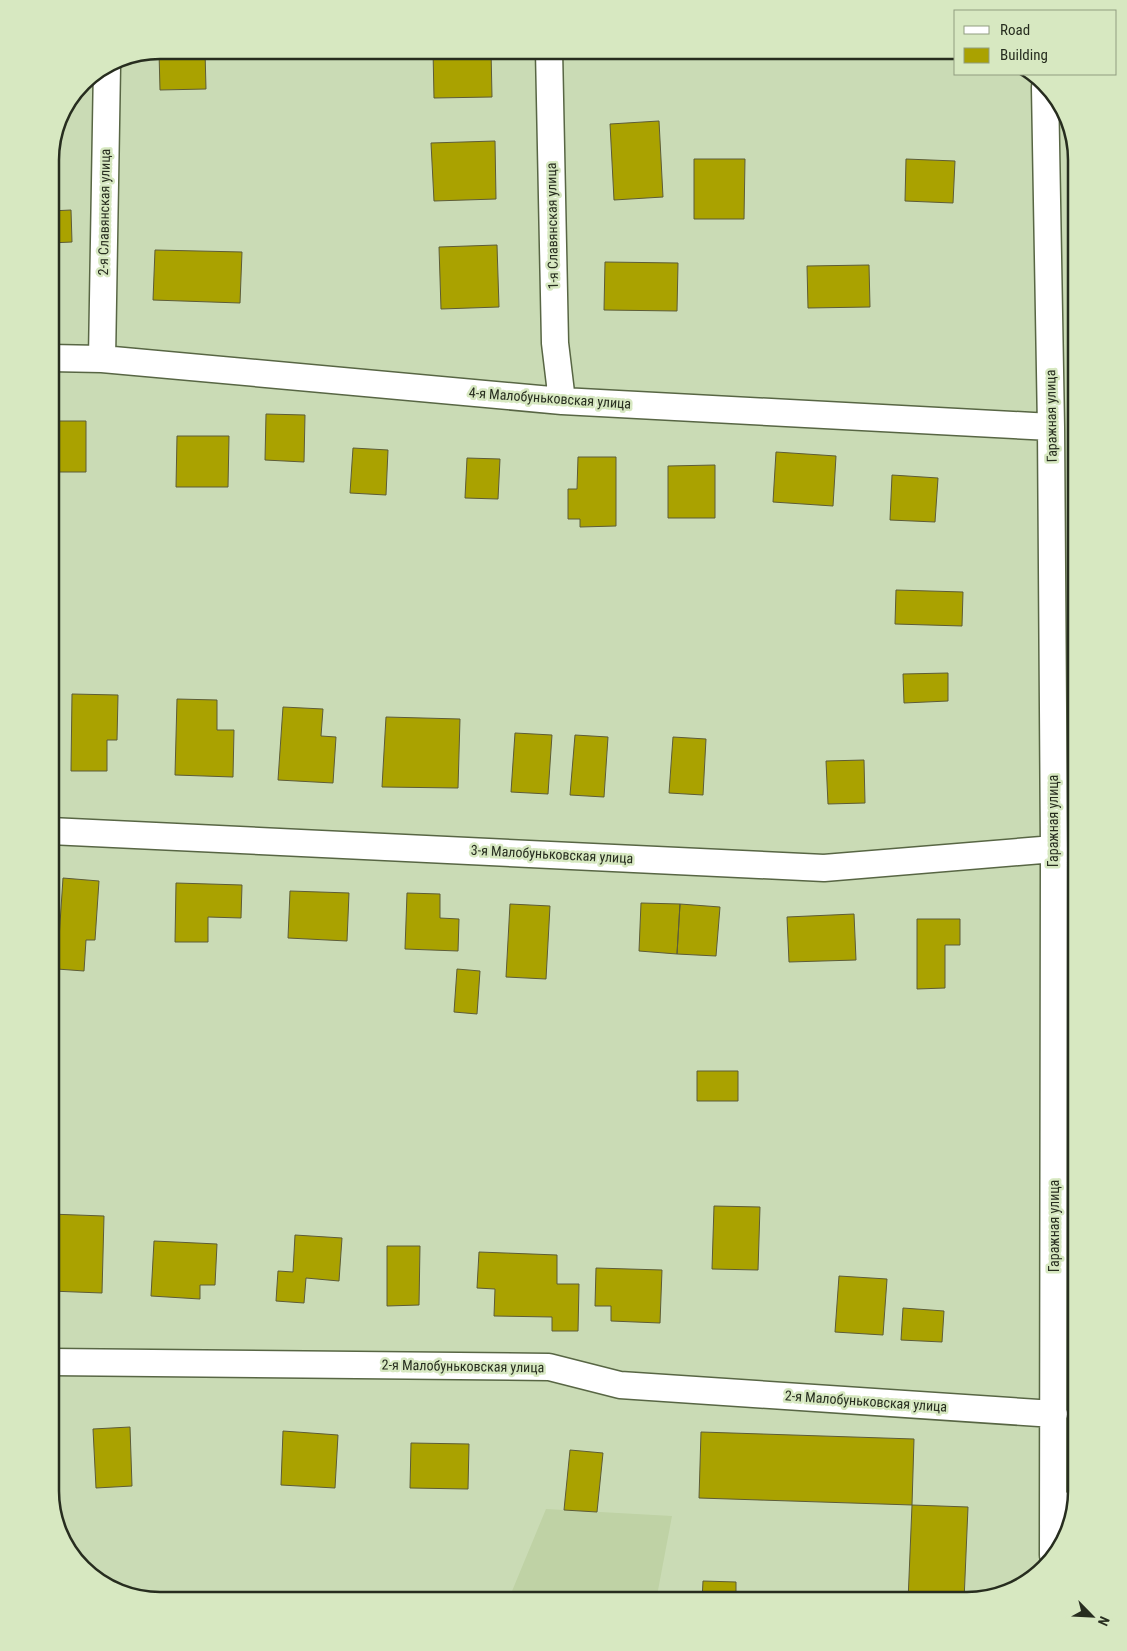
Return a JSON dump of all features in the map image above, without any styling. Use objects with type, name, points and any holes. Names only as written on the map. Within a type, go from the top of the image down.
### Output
[{"type":"street","name":"1-я Славянская улица","points":[[549,59],[555,343],[562,401]]},
{"type":"street","name":"2-я Славянская улица","points":[[102,359],[106,75]]},
{"type":"street","name":"Гаражная улица","points":[[1045,96],[1051,427],[1054,849],[1054,1414],[1064,1498],[1057,1538]]},
{"type":"street","name":"4-я Малобуньковская улица","points":[[59,358],[102,359],[562,401],[1051,427]]},
{"type":"street","name":"3-я Малобуньковская улица","points":[[59,831],[824,868],[1054,849]]},
{"type":"street","name":"2-я Малобуньковская улица","points":[[59,1362],[549,1367],[620,1385],[1054,1414]]},
{"type":"shaded area","points":[[546,1509],[672,1516],[658,1592],[512,1592]]},
{"type":"building","points":[[159,59],[205,59],[206,89],[160,90]]},
{"type":"building","points":[[433,59],[491,59],[492,97],[434,98]]},
{"type":"building","points":[[659,121],[663,197],[614,200],[610,124]]},
{"type":"building","points":[[495,141],[496,199],[434,201],[431,143]]},
{"type":"building","points":[[694,159],[745,159],[744,219],[694,219]]},
{"type":"building","points":[[906,159],[955,161],[953,203],[905,201]]},
{"type":"building","points":[[71,210],[72,242],[59,243],[59,211]]},
{"type":"building","points":[[497,245],[499,307],[441,309],[439,247]]},
{"type":"building","points":[[155,250],[242,252],[240,303],[153,300]]},
{"type":"building","points":[[605,262],[678,263],[677,311],[604,310]]},
{"type":"building","points":[[869,265],[870,307],[808,308],[807,266]]},
{"type":"building","points":[[266,414],[305,415],[304,462],[265,460]]},
{"type":"building","points":[[59,421],[86,421],[86,472],[59,472]]},
{"type":"building","points":[[177,436],[229,436],[228,487],[176,487]]},
{"type":"building","points":[[353,448],[388,450],[386,495],[350,493]]},
{"type":"building","points":[[776,452],[836,456],[833,506],[773,502]]},
{"type":"building","points":[[578,457],[616,457],[616,526],[580,527],[580,519],[568,519],[568,489],[577,489]]},
{"type":"building","points":[[467,458],[500,459],[498,499],[465,498]]},
{"type":"building","points":[[715,465],[715,518],[668,518],[668,466]]},
{"type":"building","points":[[892,475],[938,478],[935,522],[890,520]]},
{"type":"building","points":[[896,590],[963,592],[962,626],[895,624]]},
{"type":"building","points":[[948,673],[948,701],[904,703],[903,674]]},
{"type":"building","points":[[72,694],[118,695],[117,740],[107,740],[107,771],[71,771]]},
{"type":"building","points":[[177,699],[217,700],[217,730],[234,730],[233,777],[175,775]]},
{"type":"building","points":[[283,707],[323,709],[321,736],[336,737],[333,783],[278,780]]},
{"type":"building","points":[[386,717],[460,719],[458,788],[382,787]]},
{"type":"building","points":[[515,733],[552,735],[548,794],[511,792]]},
{"type":"building","points":[[575,735],[608,737],[604,797],[570,795]]},
{"type":"building","points":[[673,737],[706,739],[703,795],[669,793]]},
{"type":"building","points":[[864,760],[865,803],[828,804],[826,761]]},
{"type":"building","points":[[63,878],[99,881],[95,940],[86,940],[84,971],[59,969]]},
{"type":"building","points":[[176,883],[242,885],[241,918],[208,917],[208,942],[175,942]]},
{"type":"building","points":[[290,891],[349,893],[347,941],[288,938]]},
{"type":"building","points":[[407,893],[440,894],[440,918],[459,919],[458,951],[405,949]]},
{"type":"building","points":[[641,903],[680,904],[677,954],[639,951]]},
{"type":"building","points":[[510,904],[550,906],[546,979],[506,977]]},
{"type":"building","points":[[680,904],[720,907],[716,956],[677,954]]},
{"type":"building","points":[[854,914],[856,960],[789,962],[787,917]]},
{"type":"building","points":[[917,919],[960,919],[960,945],[945,945],[945,988],[917,989]]},
{"type":"building","points":[[457,969],[480,971],[477,1014],[454,1012]]},
{"type":"building","points":[[697,1071],[738,1071],[738,1101],[697,1101]]},
{"type":"building","points":[[714,1206],[760,1207],[758,1270],[712,1269]]},
{"type":"building","points":[[59,1214],[104,1216],[102,1293],[59,1291]]},
{"type":"building","points":[[295,1235],[342,1238],[339,1281],[306,1278],[304,1303],[276,1301],[278,1271],[293,1272]]},
{"type":"building","points":[[154,1241],[217,1244],[215,1285],[200,1285],[200,1299],[151,1296]]},
{"type":"building","points":[[387,1246],[420,1246],[419,1305],[387,1306]]},
{"type":"building","points":[[479,1252],[557,1255],[557,1284],[579,1284],[578,1331],[552,1331],[552,1317],[494,1316],[495,1289],[477,1288]]},
{"type":"building","points":[[596,1268],[662,1270],[660,1323],[611,1321],[611,1306],[595,1306]]},
{"type":"building","points":[[839,1276],[887,1279],[883,1335],[835,1332]]},
{"type":"building","points":[[903,1308],[944,1311],[942,1342],[901,1340]]},
{"type":"building","points":[[130,1427],[132,1486],[96,1488],[93,1429]]},
{"type":"building","points":[[283,1431],[338,1435],[335,1488],[281,1485]]},
{"type":"building","points":[[701,1432],[914,1439],[912,1505],[699,1498]]},
{"type":"building","points":[[411,1443],[469,1444],[468,1489],[410,1488]]},
{"type":"building","points":[[570,1450],[603,1453],[597,1512],[564,1510]]},
{"type":"building","points":[[912,1505],[968,1507],[964,1592],[908,1592]]},
{"type":"building","points":[[703,1581],[736,1582],[736,1592],[702,1592]]}]
